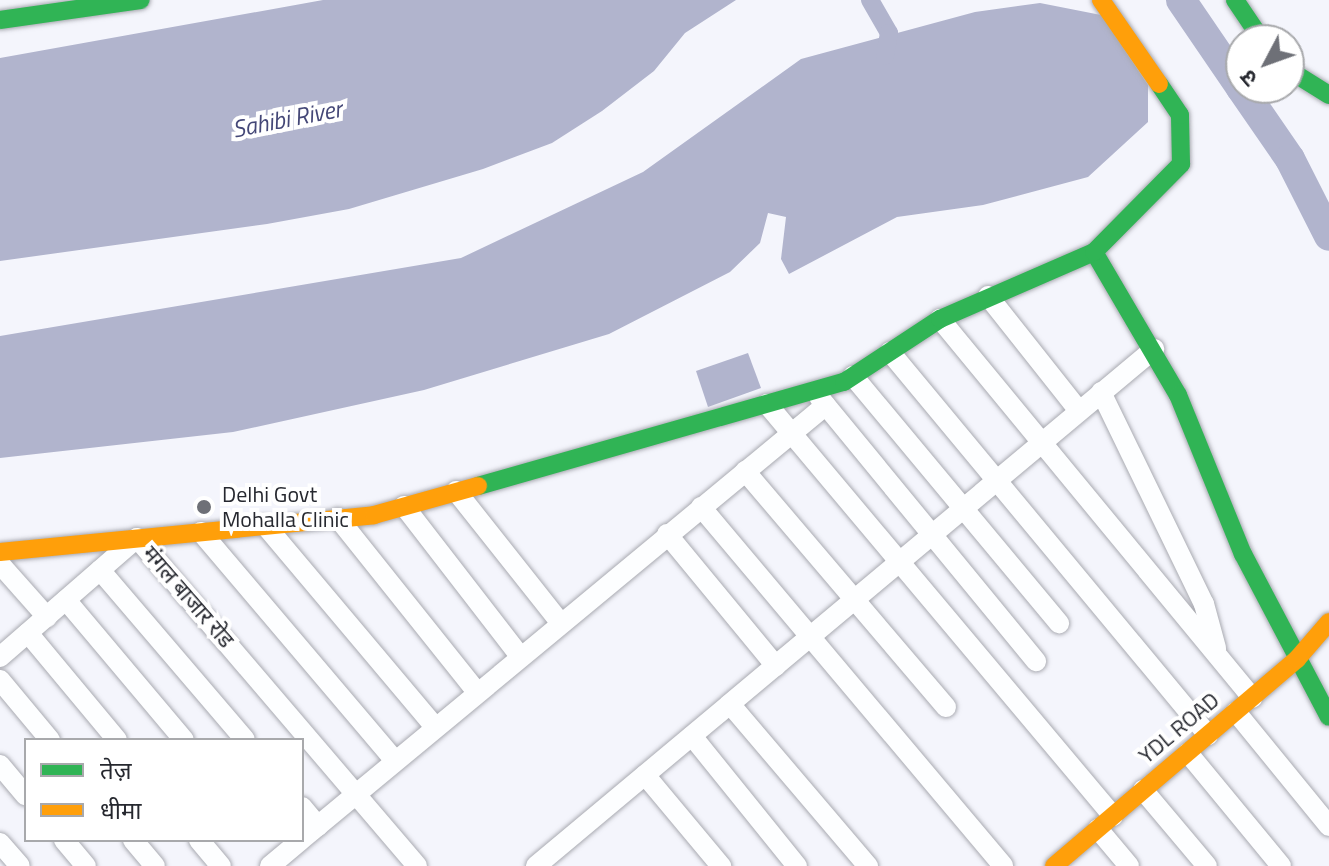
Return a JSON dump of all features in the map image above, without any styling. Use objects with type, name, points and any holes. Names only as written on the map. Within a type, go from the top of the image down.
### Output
[{"type":"street","points":[[0,20],[141,0]]},
{"type":"street","points":[[307,835],[791,433],[820,398],[940,319],[1094,252],[1184,156],[1180,115],[1101,0]]},
{"type":"street","points":[[1235,0],[1251,24]]},
{"type":"street","points":[[1305,80],[1329,95]]},
{"type":"street","points":[[1094,252],[1154,349],[1297,659],[1329,717]]},
{"type":"street","points":[[988,296],[1079,411]]},
{"type":"street","points":[[940,319],[1218,655],[1244,705],[1329,826]]},
{"type":"street","points":[[536,866],[1154,349]]},
{"type":"street","points":[[890,352],[1208,735]]},
{"type":"street","points":[[853,376],[1059,623]]},
{"type":"street","points":[[1101,392],[1204,604],[1218,655]]},
{"type":"street","points":[[0,552],[338,518],[404,506],[767,404],[820,398]]},
{"type":"street","points":[[820,398],[1036,661]]},
{"type":"street","points":[[767,404],[1105,823],[1129,866]]},
{"type":"street","points":[[745,471],[946,707]]},
{"type":"street","points":[[456,491],[560,622]]},
{"type":"street","points":[[404,506],[520,656]]},
{"type":"street","points":[[701,507],[812,635],[1003,866]]},
{"type":"street","points":[[338,518],[477,692]]},
{"type":"street","points":[[265,525],[435,727]]},
{"type":"street","points":[[201,532],[395,761]]},
{"type":"street","points":[[667,534],[776,666]]},
{"type":"street","name":"मंगल बाजार रोड","points":[[2,652],[137,538],[358,792],[417,866]]},
{"type":"street","points":[[0,564],[47,617]]},
{"type":"street","points":[[100,570],[243,738]]},
{"type":"street","points":[[66,600],[182,738]]},
{"type":"street","name":"YDL ROAD","points":[[1054,866],[1297,659],[1329,622]]},
{"type":"street","points":[[28,633],[115,738]]},
{"type":"street","points":[[0,680],[48,738]]},
{"type":"street","points":[[730,704],[868,866]]},
{"type":"street","points":[[692,736],[797,866]]},
{"type":"street","points":[[1188,753],[1281,866]]},
{"type":"street","points":[[0,765],[24,794]]},
{"type":"street","points":[[645,775],[721,866]]},
{"type":"street","points":[[1143,790],[1207,866]]},
{"type":"street","points":[[66,842],[86,866]]},
{"type":"street","points":[[135,842],[155,866]]},
{"type":"street","points":[[201,842],[221,866]]},
{"type":"street","points":[[269,842],[280,863],[300,842]]},
{"type":"street","points":[[0,843],[20,866]]},
{"type":"water","name":"Sahibi River","points":[[323,0],[736,0],[685,33],[654,71],[602,111],[552,143],[483,169],[349,209],[267,224],[0,261],[0,58]]},
{"type":"water","points":[[1040,3],[1101,15],[1148,85],[1148,122],[1088,177],[983,205],[897,217],[789,274],[781,259],[786,217],[768,213],[760,243],[730,272],[609,334],[424,390],[233,432],[0,458],[0,336],[461,258],[643,172],[801,59],[975,12]]},
{"type":"water","points":[[748,353],[761,388],[708,407],[696,371]]},
{"type":"waterway","points":[[870,0],[889,33],[885,56]]},
{"type":"waterway","points":[[1181,0],[1225,65]]},
{"type":"waterway","points":[[1252,104],[1290,159],[1329,236]]},
{"type":"traffic: fast","points":[[0,20],[141,0]]},
{"type":"traffic: fast","points":[[1235,0],[1251,24]]},
{"type":"traffic: fast","points":[[1305,80],[1329,95]]},
{"type":"traffic: fast","points":[[478,486],[844,382],[940,319],[1094,252],[1181,164],[1180,115],[1159,84]]},
{"type":"traffic: fast","points":[[1094,252],[1178,395],[1243,554],[1329,717]]},
{"type":"traffic: slow","points":[[1101,0],[1159,84]]},
{"type":"traffic: slow","points":[[0,552],[374,515],[478,486]]},
{"type":"traffic: slow","points":[[1054,866],[1297,659],[1329,622]]},
{"type":"place","name":"Delhi Govt Mohalla Clinic","points":[[204,507]]}]
